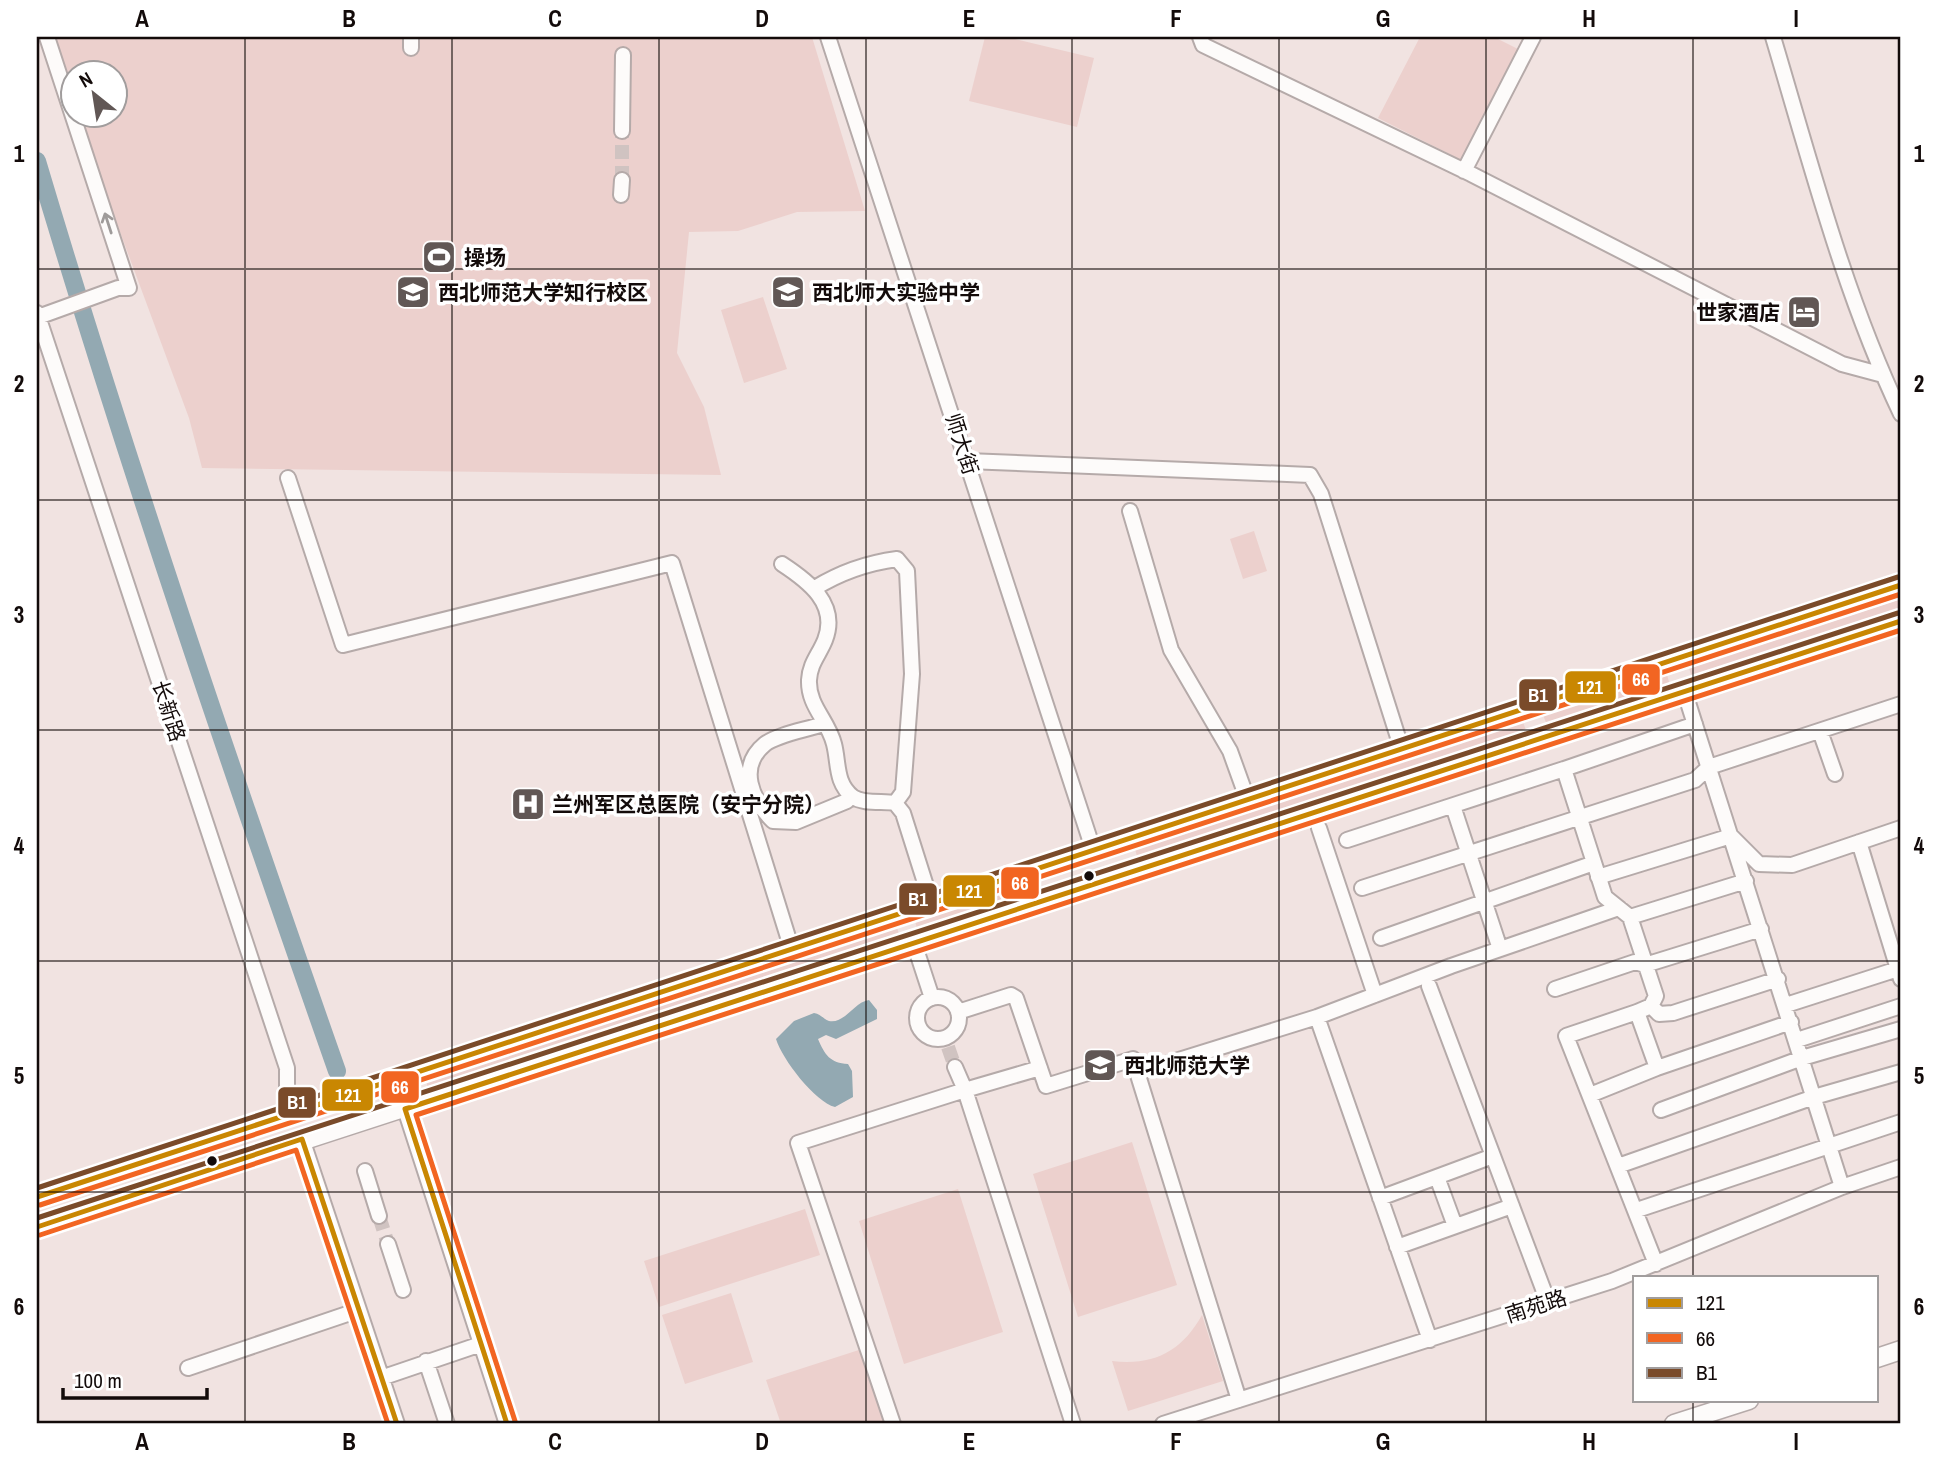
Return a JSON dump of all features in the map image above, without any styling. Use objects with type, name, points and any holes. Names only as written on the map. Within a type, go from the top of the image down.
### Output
[{"type":"main road","points":[[37,1197],[1901,585]]},
{"type":"main road","points":[[37,1227],[302,1139],[405,1110],[1901,621]]},
{"type":"main road","points":[[645,998],[655,1027]]},
{"type":"main road","points":[[1878,1358],[1901,1350]]},
{"type":"main road","points":[[1674,1424],[1743,1402]]},
{"type":"street","points":[[38,320],[118,288],[129,288],[47,37]]},
{"type":"street","name":"师大街","points":[[828,37],[1094,852]]},
{"type":"street","points":[[1200,37],[1203,45],[1464,171],[1842,364],[1883,375]]},
{"type":"street","points":[[1464,171],[1534,37]]},
{"type":"street","points":[[1773,37],[1839,257],[1883,375],[1901,414]]},
{"type":"street","points":[[622,131],[623,55]]},
{"type":"street","name":"长新路","points":[[38,320],[287,1068],[287,1097],[292,1112]]},
{"type":"street","points":[[967,461],[1310,475],[1321,494],[1402,750]]},
{"type":"street","points":[[288,478],[343,645],[672,563],[792,950]]},
{"type":"street","points":[[1130,511],[1171,650],[1230,751],[1248,801]]},
{"type":"street","points":[[815,588],[835,575],[882,561],[897,559],[907,571],[912,674],[903,792],[895,803]]},
{"type":"street","points":[[782,564],[815,588],[827,612],[829,627],[811,663],[809,682],[812,703],[835,746],[838,778],[851,796],[860,801],[895,803],[904,813],[932,905]]},
{"type":"street","points":[[1684,690],[1842,1187]]},
{"type":"street","points":[[1362,888],[1695,780],[1709,767],[1901,704]]},
{"type":"street","points":[[823,724],[767,743],[752,758],[748,780],[758,807],[773,821],[796,822],[847,801],[851,796]]},
{"type":"street","points":[[1347,840],[1695,724]]},
{"type":"street","points":[[1820,731],[1835,774]]},
{"type":"street","points":[[1563,769],[1605,897],[1624,913],[1656,996],[1644,1009],[1566,1036],[1637,1210],[1656,1264]]},
{"type":"street","points":[[1453,806],[1500,949]]},
{"type":"street","points":[[1319,828],[1375,995]]},
{"type":"street","points":[[1731,836],[1759,864],[1792,865],[1901,828]]},
{"type":"street","points":[[1381,938],[1484,901],[1731,836]]},
{"type":"street","points":[[1786,1005],[1900,972],[1859,842]]},
{"type":"street","points":[[1137,1073],[1317,1017],[1500,949],[1746,881]]},
{"type":"street","points":[[1555,989],[1635,962],[1645,965],[1761,929]]},
{"type":"street","points":[[914,943],[932,998]]},
{"type":"street","points":[[1644,1009],[1659,1014],[1673,1013],[1778,979]]},
{"type":"street","points":[[1429,986],[1548,1302]]},
{"type":"street","points":[[958,1012],[1011,995],[1016,998],[1046,1086],[1133,1059],[1240,1400]]},
{"type":"street","points":[[932,998],[948,999],[958,1012],[957,1028],[946,1043],[928,1037],[918,1025],[919,1009],[932,998]]},
{"type":"street","points":[[1797,1040],[1901,1006]]},
{"type":"street","points":[[1644,1009],[1657,1068]]},
{"type":"street","points":[[1317,1017],[1430,1340]]},
{"type":"street","points":[[1590,1095],[1657,1068],[1791,1022]]},
{"type":"street","points":[[1661,1110],[1802,1058],[1901,1030]]},
{"type":"street","points":[[955,1067],[965,1090],[1073,1424]]},
{"type":"street","points":[[893,1424],[798,1143],[1040,1068]]},
{"type":"street","points":[[1618,1166],[1814,1097],[1901,1072]]},
{"type":"street","points":[[405,1110],[507,1424]]},
{"type":"street","points":[[1637,1210],[1901,1122]]},
{"type":"street","points":[[302,1139],[397,1424]]},
{"type":"street","points":[[1380,1198],[1493,1156]]},
{"type":"street","name":"南苑路","points":[[1163,1424],[1548,1302],[1656,1264],[1842,1187],[1901,1167]]},
{"type":"street","points":[[365,1171],[379,1216]]},
{"type":"street","points":[[1437,1177],[1455,1226]]},
{"type":"street","points":[[1397,1247],[1512,1206]]},
{"type":"street","points":[[388,1244],[403,1290]]},
{"type":"street","points":[[188,1368],[359,1310]]},
{"type":"street","points":[[381,1378],[481,1344]]},
{"type":"street","points":[[426,1361],[447,1424]]},
{"type":"shaded area","name":"西北师范大学知行校区","points":[[54,37],[812,37],[865,211],[797,212],[738,231],[689,232],[677,353],[704,407],[721,475],[202,468],[189,418],[82,130],[130,130],[130,60],[60,60]]},
{"type":"shaded area","points":[[985,37],[1007,37],[1094,58],[1077,127],[969,101]]},
{"type":"shaded area","points":[[1420,37],[1494,37],[1520,50],[1463,161],[1378,118]]},
{"type":"shaded area","points":[[763,297],[787,369],[744,383],[721,310]]},
{"type":"shaded area","points":[[1254,531],[1267,571],[1243,579],[1230,539]]},
{"type":"shaded area","points":[[1901,599],[1901,610],[1692,678],[1689,668]]},
{"type":"shaded area","points":[[1667,675],[1670,685],[1547,725],[1543,715]]},
{"type":"shaded area","points":[[1523,722],[1527,733],[1138,860],[1135,849]]},
{"type":"shaded area","points":[[1038,881],[1041,891],[918,932],[915,921]]},
{"type":"shaded area","points":[[897,927],[900,938],[429,1092],[426,1081]]},
{"type":"shaded area","points":[[1132,1142],[1177,1285],[1078,1317],[1033,1174]]},
{"type":"shaded area","points":[[958,1189],[1003,1332],[904,1364],[859,1221]]},
{"type":"shaded area","points":[[805,1209],[820,1255],[659,1307],[644,1261]]},
{"type":"shaded area","points":[[731,1293],[753,1362],[685,1384],[662,1315]]},
{"type":"shaded area","points":[[1202,1315],[1223,1381],[1128,1411],[1112,1361],[1141,1361],[1165,1353],[1185,1338]]},
{"type":"shaded area","points":[[862,1349],[886,1424],[781,1424],[766,1380]]},
{"type":"water","points":[[869,1000],[877,1010],[877,1019],[836,1039],[826,1035],[818,1039],[829,1057],[848,1064],[852,1071],[853,1097],[835,1107],[818,1097],[800,1079],[776,1039],[794,1021],[814,1013],[829,1021],[835,1021]]},
{"type":"waterway","points":[[37,161],[181,618],[337,1071]]},
{"type":"tunnel","points":[[622,131],[622,180]]},
{"type":"tunnel","points":[[948,1047],[955,1067]]},
{"type":"tunnel","points":[[379,1216],[388,1244]]},
{"type":"transit line","name":"B1","points":[[37,1188],[1898,577]]},
{"type":"transit line","name":"121","points":[[37,1197],[1901,585]]},
{"type":"transit line","name":"66","points":[[40,1205],[1901,594]]},
{"type":"transit line","name":"B1","points":[[37,1218],[1898,613]]},
{"type":"transit line","name":"121","points":[[507,1424],[405,1109],[1901,621]]},
{"type":"transit line","name":"66","points":[[515,1421],[416,1115],[1901,630]]},
{"type":"transit line","name":"121","points":[[37,1227],[302,1139],[397,1424]]},
{"type":"transit line","name":"66","points":[[40,1235],[296,1150],[388,1424]]},
{"type":"place","name":"操场","points":[[439,257]]},
{"type":"place","name":"西北师范大学知行校区","points":[[413,292]]},
{"type":"place","name":"西北师大实验中学","points":[[788,292]]},
{"type":"place","name":"世家酒店","points":[[1804,312]]},
{"type":"place","name":"兰州军区总医院（安宁分院）","points":[[528,804]]},
{"type":"place","name":"西北师范大学","points":[[1100,1065]]}]
